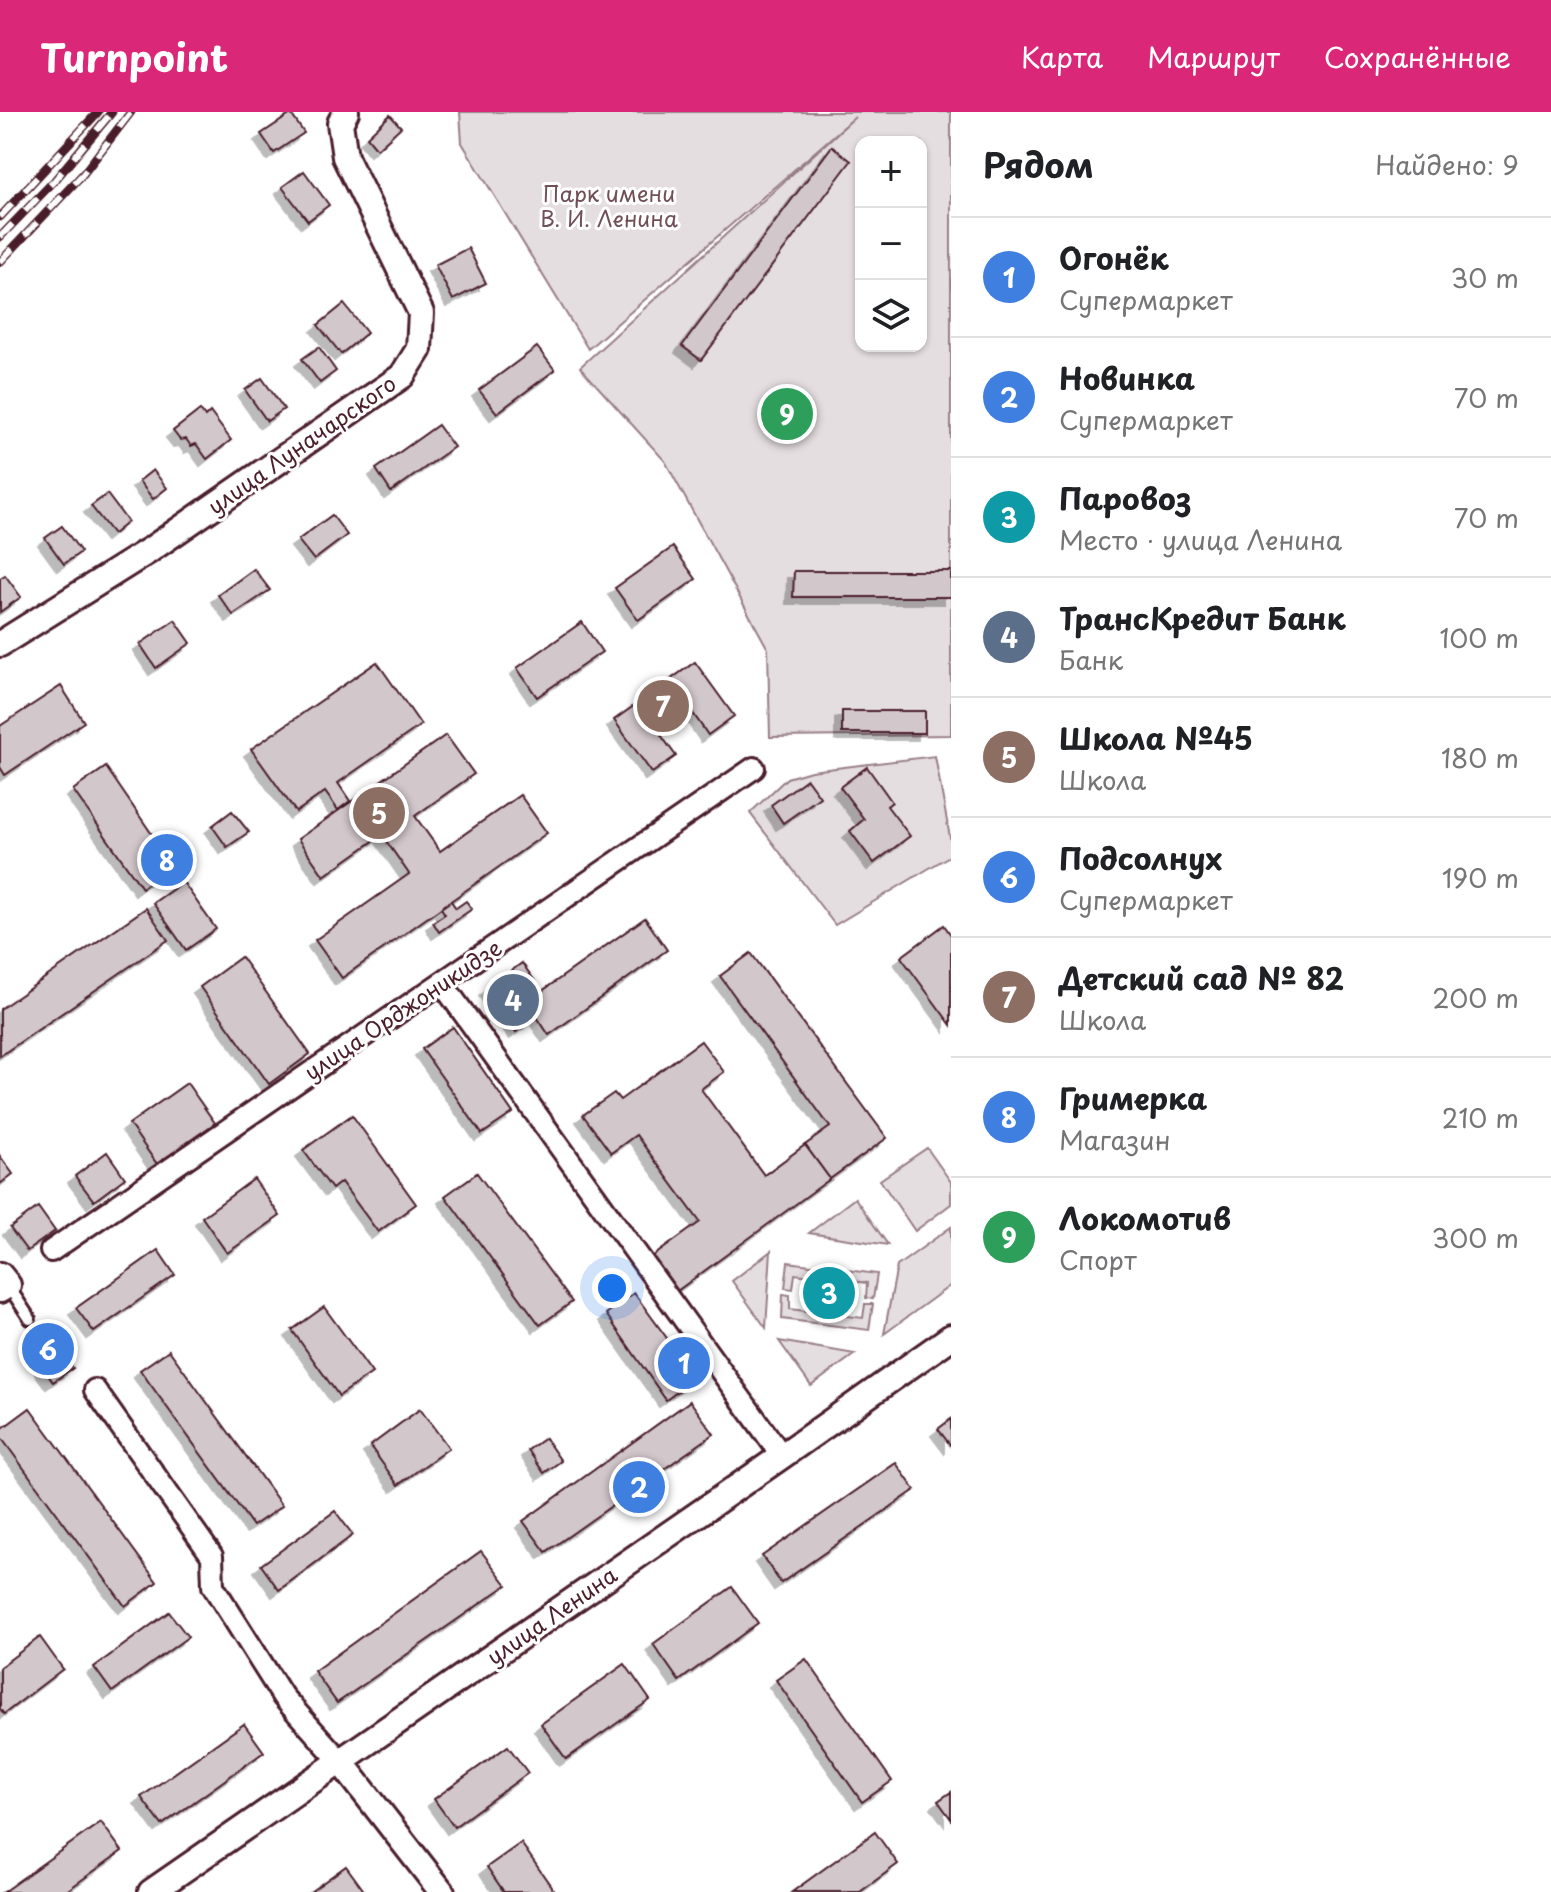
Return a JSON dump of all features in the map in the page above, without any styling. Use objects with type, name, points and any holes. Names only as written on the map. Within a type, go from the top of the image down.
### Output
[{"type":"street","name":"улица Луначарского","points":[[0,644],[150,550],[402,376],[419,349],[421,313],[345,157],[340,123],[346,112]]},
{"type":"street","name":"улица Орджоникидзе","points":[[51,1251],[754,768]]},
{"type":"street","points":[[442,983],[782,1456]]},
{"type":"street","name":"улица Ленина","points":[[151,1892],[951,1337]]},
{"type":"street","points":[[95,1390],[212,1556],[213,1586],[283,1697],[341,1762],[442,1892]]},
{"type":"lane","points":[[3,1283],[30,1319]]},
{"type":"green space","name":"Парк имени В. И. Ленина","points":[[460,112],[951,112],[951,735],[770,737],[768,649],[665,461],[580,367],[855,117],[588,349],[462,143]]},
{"type":"green space","points":[[935,756],[951,855],[835,925],[750,813],[787,778],[811,771]]},
{"type":"green space","points":[[927,1148],[951,1182],[951,1204],[915,1231],[880,1180]]},
{"type":"green space","points":[[855,1198],[888,1245],[809,1233]]},
{"type":"green space","points":[[951,1227],[951,1285],[884,1334],[897,1266]]},
{"type":"green space","points":[[771,1251],[766,1328],[732,1281]]},
{"type":"green space","points":[[788,1262],[877,1274],[873,1299],[866,1298],[867,1283],[795,1274],[793,1289],[785,1288]]},
{"type":"green space","points":[[783,1294],[790,1295],[790,1309],[863,1318],[865,1304],[873,1304],[869,1330],[782,1319]]},
{"type":"green space","points":[[779,1341],[855,1354],[811,1386]]},
{"type":"building","points":[[291,114],[304,133],[274,153],[261,134]]},
{"type":"building","points":[[390,115],[401,127],[377,149],[367,137]]},
{"type":"building","points":[[832,146],[851,161],[701,360],[682,346]]},
{"type":"building","points":[[304,171],[329,205],[308,221],[282,187]]},
{"type":"building","points":[[468,248],[486,283],[453,300],[435,265]]},
{"type":"building","points":[[344,304],[367,333],[341,354],[318,325]]},
{"type":"building","points":[[319,347],[336,371],[320,383],[302,359]]},
{"type":"building","points":[[537,347],[555,370],[497,413],[479,390]]},
{"type":"building","points":[[262,378],[284,409],[267,421],[245,390]]},
{"type":"building","points":[[200,410],[205,417],[210,412],[231,440],[207,459],[196,444],[191,446],[186,439],[180,440],[173,431]]},
{"type":"building","points":[[438,425],[454,447],[391,492],[376,469]]},
{"type":"building","points":[[153,470],[167,488],[153,499],[139,481]]},
{"type":"building","points":[[107,494],[128,522],[113,534],[91,506]]},
{"type":"building","points":[[332,515],[347,535],[314,560],[298,540]]},
{"type":"building","points":[[62,526],[81,552],[64,564],[45,538]]},
{"type":"building","points":[[673,547],[696,579],[638,620],[615,588]]},
{"type":"building","points":[[254,569],[270,590],[233,615],[218,595]]},
{"type":"building","points":[[794,571],[951,571],[951,597],[793,597]]},
{"type":"building","points":[[5,575],[21,597],[0,612],[0,578]]},
{"type":"building","points":[[175,620],[191,643],[156,668],[140,644]]},
{"type":"building","points":[[582,622],[602,652],[537,697],[517,668]]},
{"type":"building","points":[[377,662],[421,725],[338,783],[350,801],[338,810],[325,792],[296,812],[251,749]]},
{"type":"building","points":[[695,662],[734,716],[708,735],[692,712],[661,735],[676,756],[652,773],[614,720]]},
{"type":"building","points":[[61,686],[84,722],[5,775],[0,767],[0,726]]},
{"type":"building","points":[[842,711],[925,711],[925,733],[842,733]]},
{"type":"building","points":[[446,735],[474,774],[415,816],[440,851],[520,795],[547,833],[342,978],[315,940],[409,874],[382,835],[324,876],[298,839]]},
{"type":"building","points":[[106,767],[173,865],[142,888],[73,790]]},
{"type":"building","points":[[867,767],[892,802],[887,806],[910,836],[874,863],[850,831],[864,819],[840,787]]},
{"type":"building","points":[[807,779],[820,797],[783,823],[771,805]]},
{"type":"building","points":[[232,811],[249,832],[227,847],[212,826]]},
{"type":"building","points":[[183,882],[216,929],[186,950],[153,903]]},
{"type":"building","points":[[451,901],[456,908],[466,901],[472,909],[439,932],[433,922],[445,914],[441,908]]},
{"type":"building","points":[[146,908],[168,940],[0,1056],[0,1009]]},
{"type":"building","points":[[645,918],[667,950],[549,1035],[537,1017],[516,1032],[486,989],[522,963],[542,991]]},
{"type":"building","points":[[944,925],[951,935],[951,1025],[901,957]]},
{"type":"building","points":[[751,953],[887,1138],[830,1179],[805,1145],[830,1127],[720,976]]},
{"type":"building","points":[[241,957],[310,1054],[269,1084],[200,987]]},
{"type":"building","points":[[453,1027],[513,1113],[482,1134],[422,1049]]},
{"type":"building","points":[[701,1041],[724,1072],[701,1089],[764,1175],[805,1145],[830,1179],[677,1291],[652,1257],[700,1222],[636,1135],[611,1153],[583,1115],[614,1093],[620,1100]]},
{"type":"building","points":[[187,1083],[215,1123],[157,1164],[129,1124]]},
{"type":"building","points":[[352,1115],[416,1204],[378,1232],[341,1182],[332,1189],[303,1150]]},
{"type":"building","points":[[107,1152],[125,1178],[94,1201],[75,1176]]},
{"type":"building","points":[[0,1156],[13,1174],[0,1184]]},
{"type":"building","points":[[477,1173],[572,1302],[540,1325],[445,1196]]},
{"type":"building","points":[[254,1179],[280,1216],[227,1253],[202,1217]]},
{"type":"building","points":[[38,1207],[55,1231],[27,1251],[10,1228]]},
{"type":"building","points":[[158,1250],[175,1275],[94,1332],[76,1308]]},
{"type":"building","points":[[634,1293],[696,1378],[666,1400],[606,1314]]},
{"type":"building","points":[[324,1307],[372,1373],[339,1396],[292,1330]]},
{"type":"building","points":[[49,1336],[73,1368],[53,1382],[30,1350]]},
{"type":"building","points":[[169,1350],[282,1506],[253,1526],[140,1370]]},
{"type":"building","points":[[690,1401],[714,1434],[546,1552],[523,1521]]},
{"type":"building","points":[[30,1408],[157,1582],[125,1606],[0,1436],[0,1430]]},
{"type":"building","points":[[420,1409],[449,1448],[398,1485],[370,1446]]},
{"type":"building","points":[[951,1419],[951,1446],[938,1429]]},
{"type":"building","points":[[545,1438],[561,1461],[544,1473],[528,1450]]},
{"type":"building","points":[[896,1463],[915,1490],[781,1583],[762,1556]]},
{"type":"building","points":[[335,1511],[353,1535],[279,1590],[261,1565]]},
{"type":"building","points":[[481,1551],[507,1585],[337,1703],[314,1671]]},
{"type":"building","points":[[732,1587],[758,1623],[679,1681],[653,1644]]},
{"type":"building","points":[[169,1612],[188,1637],[112,1692],[94,1667]]},
{"type":"building","points":[[40,1637],[63,1669],[4,1714],[0,1709],[0,1667]]},
{"type":"building","points":[[806,1659],[892,1781],[862,1802],[776,1680]]},
{"type":"building","points":[[625,1664],[650,1700],[566,1759],[541,1724]]},
{"type":"building","points":[[244,1724],[264,1752],[162,1825],[141,1797]]},
{"type":"building","points":[[508,1746],[528,1773],[454,1827],[434,1799]]},
{"type":"building","points":[[951,1792],[951,1819],[938,1801]]},
{"type":"building","points":[[101,1822],[122,1851],[65,1892],[3,1892]]},
{"type":"building","points":[[875,1832],[898,1864],[860,1892],[792,1892]]},
{"type":"building","points":[[521,1843],[555,1892],[504,1892],[487,1867]]},
{"type":"building","points":[[346,1866],[365,1892],[310,1892]]},
{"type":"railway","points":[[0,217],[98,112]]},
{"type":"railway","points":[[0,237],[55,180],[112,112]]},
{"type":"railway","points":[[0,262],[83,174],[131,112]]},
{"type":"place","name":"Локомотив","points":[[787,414]]},
{"type":"place","name":"Детский сад № 82","points":[[663,706]]},
{"type":"place","name":"Школа №45","points":[[379,813]]},
{"type":"place","name":"Гримерка","points":[[167,860]]},
{"type":"place","name":"ТрансКредит Банк","points":[[513,1000]]},
{"type":"place","name":"Паровоз","points":[[829,1293]]},
{"type":"place","name":"Подсолнух","points":[[48,1349]]},
{"type":"place","name":"Огонёк","points":[[684,1363]]},
{"type":"place","name":"Новинка","points":[[639,1487]]}]
